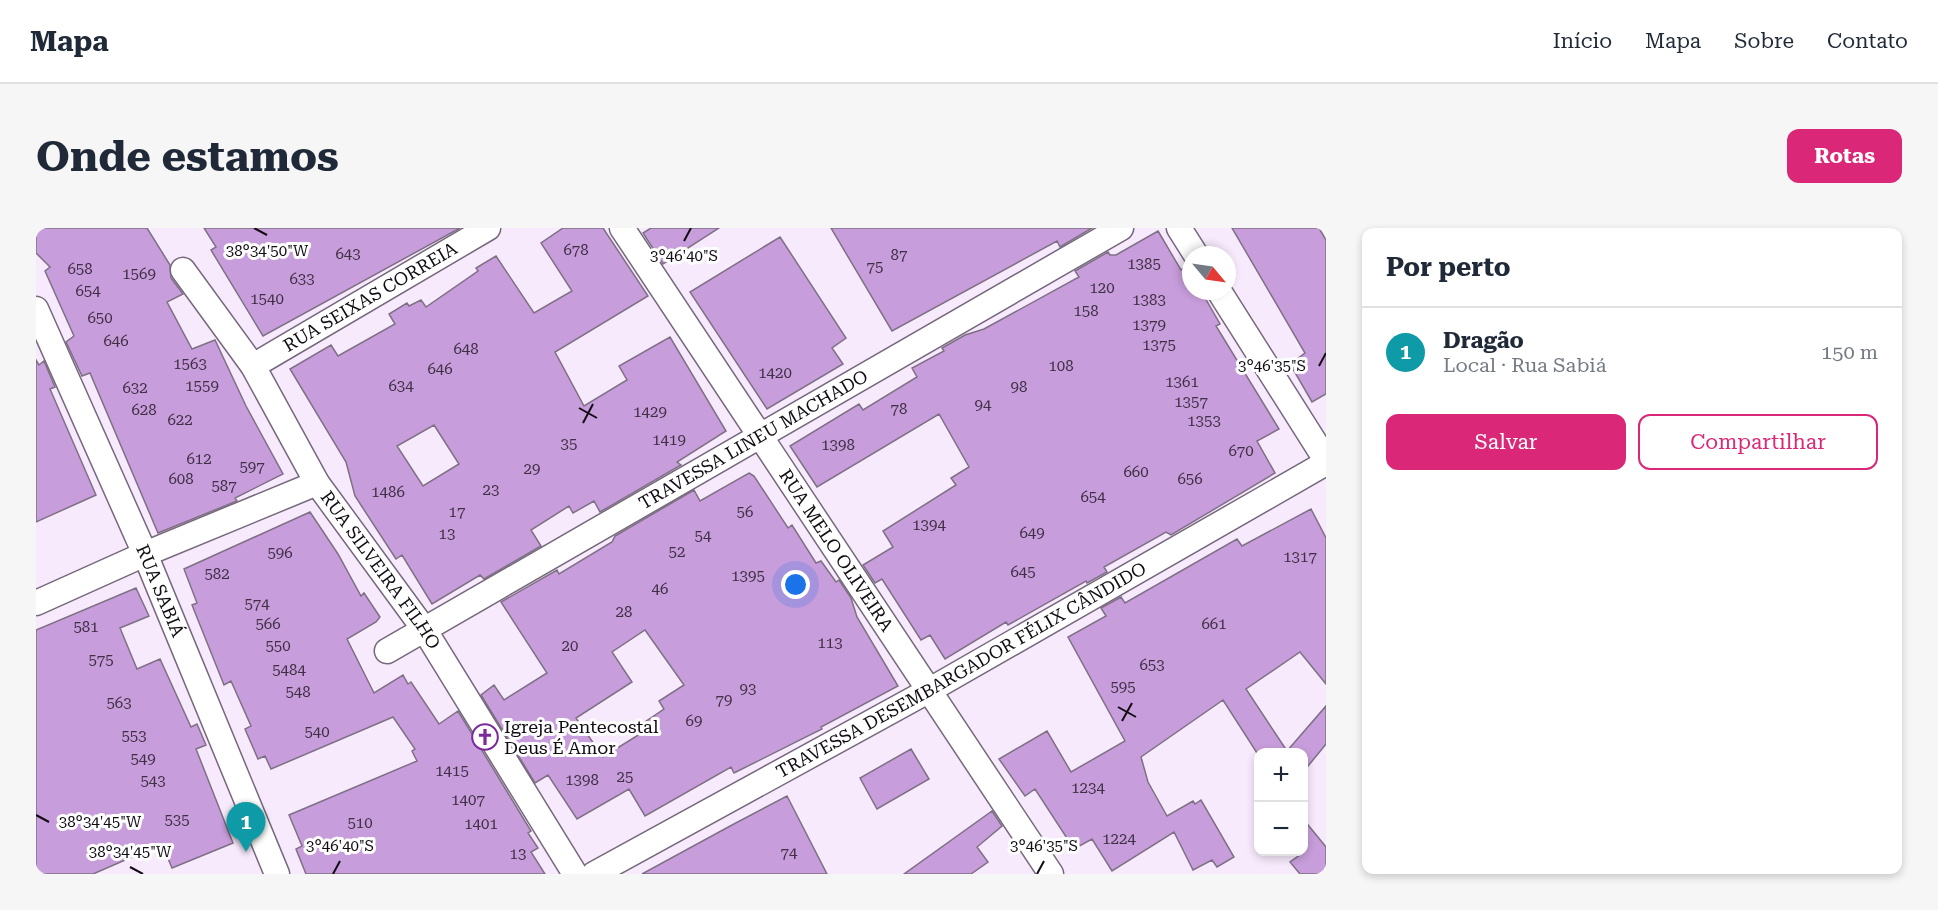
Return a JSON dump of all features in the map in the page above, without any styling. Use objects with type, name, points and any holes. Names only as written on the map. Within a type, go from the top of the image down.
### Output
[{"type":"street","name":"RUA SEIXAS CORREIA","points":[[253,366],[488,228]]},
{"type":"street","name":"RUA MELO OLIVEIRA","points":[[622,228],[1051,874]]},
{"type":"street","name":"TRAVESSA LINEU MACHADO","points":[[387,651],[1121,228]]},
{"type":"street","points":[[1179,228],[1190,246]]},
{"type":"street","name":"RUA SILVEIRA FILHO","points":[[183,270],[253,366],[317,483],[424,629],[574,874]]},
{"type":"street","points":[[1225,300],[1326,461]]},
{"type":"street","name":"RUA SABIÁ","points":[[36,309],[145,554],[277,874]]},
{"type":"street","name":"TRAVESSA DESEMBARGADOR FÉLIX CÂNDIDO","points":[[594,874],[928,691],[1326,461]]},
{"type":"street","points":[[36,603],[145,554],[317,483]]},
{"type":"building","points":[[36,228],[147,228],[170,265],[171,278],[183,294],[167,302],[192,349],[215,340],[246,406],[283,474],[235,498],[237,501],[158,533],[90,373],[82,376],[66,342],[74,336],[45,271],[50,267],[36,253]]},
{"type":"building","points":[[204,228],[460,228],[263,336],[211,250],[216,247]]},
{"type":"building","points":[[563,228],[603,228],[648,296],[555,352],[584,406],[627,380],[619,366],[670,337],[726,431],[677,462],[681,465],[600,512],[594,501],[573,513],[569,506],[531,530],[541,546],[484,579],[480,575],[432,604],[402,555],[396,559],[355,496],[346,462],[290,369],[331,345],[338,356],[395,324],[389,314],[407,303],[409,306],[421,300],[426,307],[478,271],[476,268],[496,256],[534,313],[572,291],[541,243]],"holes":[[[434,425],[459,464],[423,486],[397,446]]]},
{"type":"building","points":[[651,228],[719,228],[663,264],[643,233]]},
{"type":"building","points":[[831,228],[1092,228],[1060,247],[1057,241],[892,331]]},
{"type":"building","points":[[1232,228],[1319,228],[1326,240],[1326,394],[1312,402],[1290,364],[1305,353]]},
{"type":"building","points":[[1158,231],[1182,269],[1182,300],[1206,300],[1220,324],[1216,326],[1279,429],[1257,441],[1275,473],[1171,535],[1166,532],[1104,567],[1107,572],[1087,583],[1086,581],[1008,625],[1006,622],[945,659],[930,635],[921,640],[882,579],[875,583],[863,565],[893,547],[883,531],[956,485],[951,478],[969,467],[939,414],[817,487],[790,446],[859,404],[863,410],[917,377],[912,368],[944,351],[942,348],[965,335],[984,329],[1079,277],[1075,271],[1108,252],[1110,255],[1116,255]]},
{"type":"building","points":[[780,237],[846,338],[832,348],[843,364],[767,409],[690,292]]},
{"type":"building","points":[[36,360],[39,365],[44,361],[55,387],[50,389],[96,495],[36,522]]},
{"type":"building","points":[[749,473],[754,476],[788,528],[792,525],[816,563],[821,561],[836,582],[839,580],[851,598],[857,617],[898,686],[821,727],[822,729],[734,773],[731,767],[645,816],[629,789],[577,819],[548,775],[535,783],[481,695],[494,685],[504,700],[547,673],[501,602],[557,570],[559,574],[612,542],[615,536],[694,490],[700,501]],"holes":[[[645,630],[684,685],[659,701],[664,709],[636,728],[640,734],[603,757],[576,718],[632,682],[612,652]]]},
{"type":"building","points":[[1311,509],[1326,538],[1326,684],[1300,652],[1246,689],[1285,748],[1254,748],[1223,700],[1141,757],[1148,782],[1167,816],[1193,801],[1195,804],[1201,800],[1234,857],[1217,867],[1212,860],[1193,870],[1174,832],[1112,871],[1092,839],[1074,849],[1035,789],[1025,796],[999,759],[1047,731],[1071,772],[1125,741],[1068,637],[1106,616],[1101,608],[1121,597],[1125,603],[1237,539],[1242,546]]},
{"type":"building","points":[[310,512],[338,554],[361,596],[364,593],[380,617],[376,622],[347,639],[374,693],[403,675],[408,684],[411,682],[439,724],[458,711],[531,831],[528,833],[538,848],[531,852],[545,874],[306,874],[296,849],[302,846],[289,815],[417,761],[412,751],[415,749],[393,717],[271,769],[265,756],[258,759],[245,729],[251,726],[231,681],[224,685],[192,605],[197,603],[184,569]]},
{"type":"building","points":[[136,588],[149,616],[120,628],[137,669],[160,659],[191,727],[197,724],[206,745],[196,749],[233,843],[172,868],[162,844],[93,874],[36,874],[36,630]]},
{"type":"building","points":[[1326,706],[1326,744],[1308,766],[1308,748],[1290,748]]},
{"type":"building","points":[[911,749],[929,779],[877,809],[860,778]]},
{"type":"building","points":[[787,796],[827,874],[642,874],[732,825]]},
{"type":"building","points":[[992,811],[1002,826],[977,847],[988,862],[971,874],[904,874]]},
{"type":"building","points":[[1308,825],[1326,847],[1326,874],[1300,874],[1290,862],[1298,856],[1308,856]]},
{"type":"place","name":"Igreja Pentecostal Deus É Amor","points":[[485,737]]},
{"type":"place","name":"Dragão","points":[[246,852]]}]
